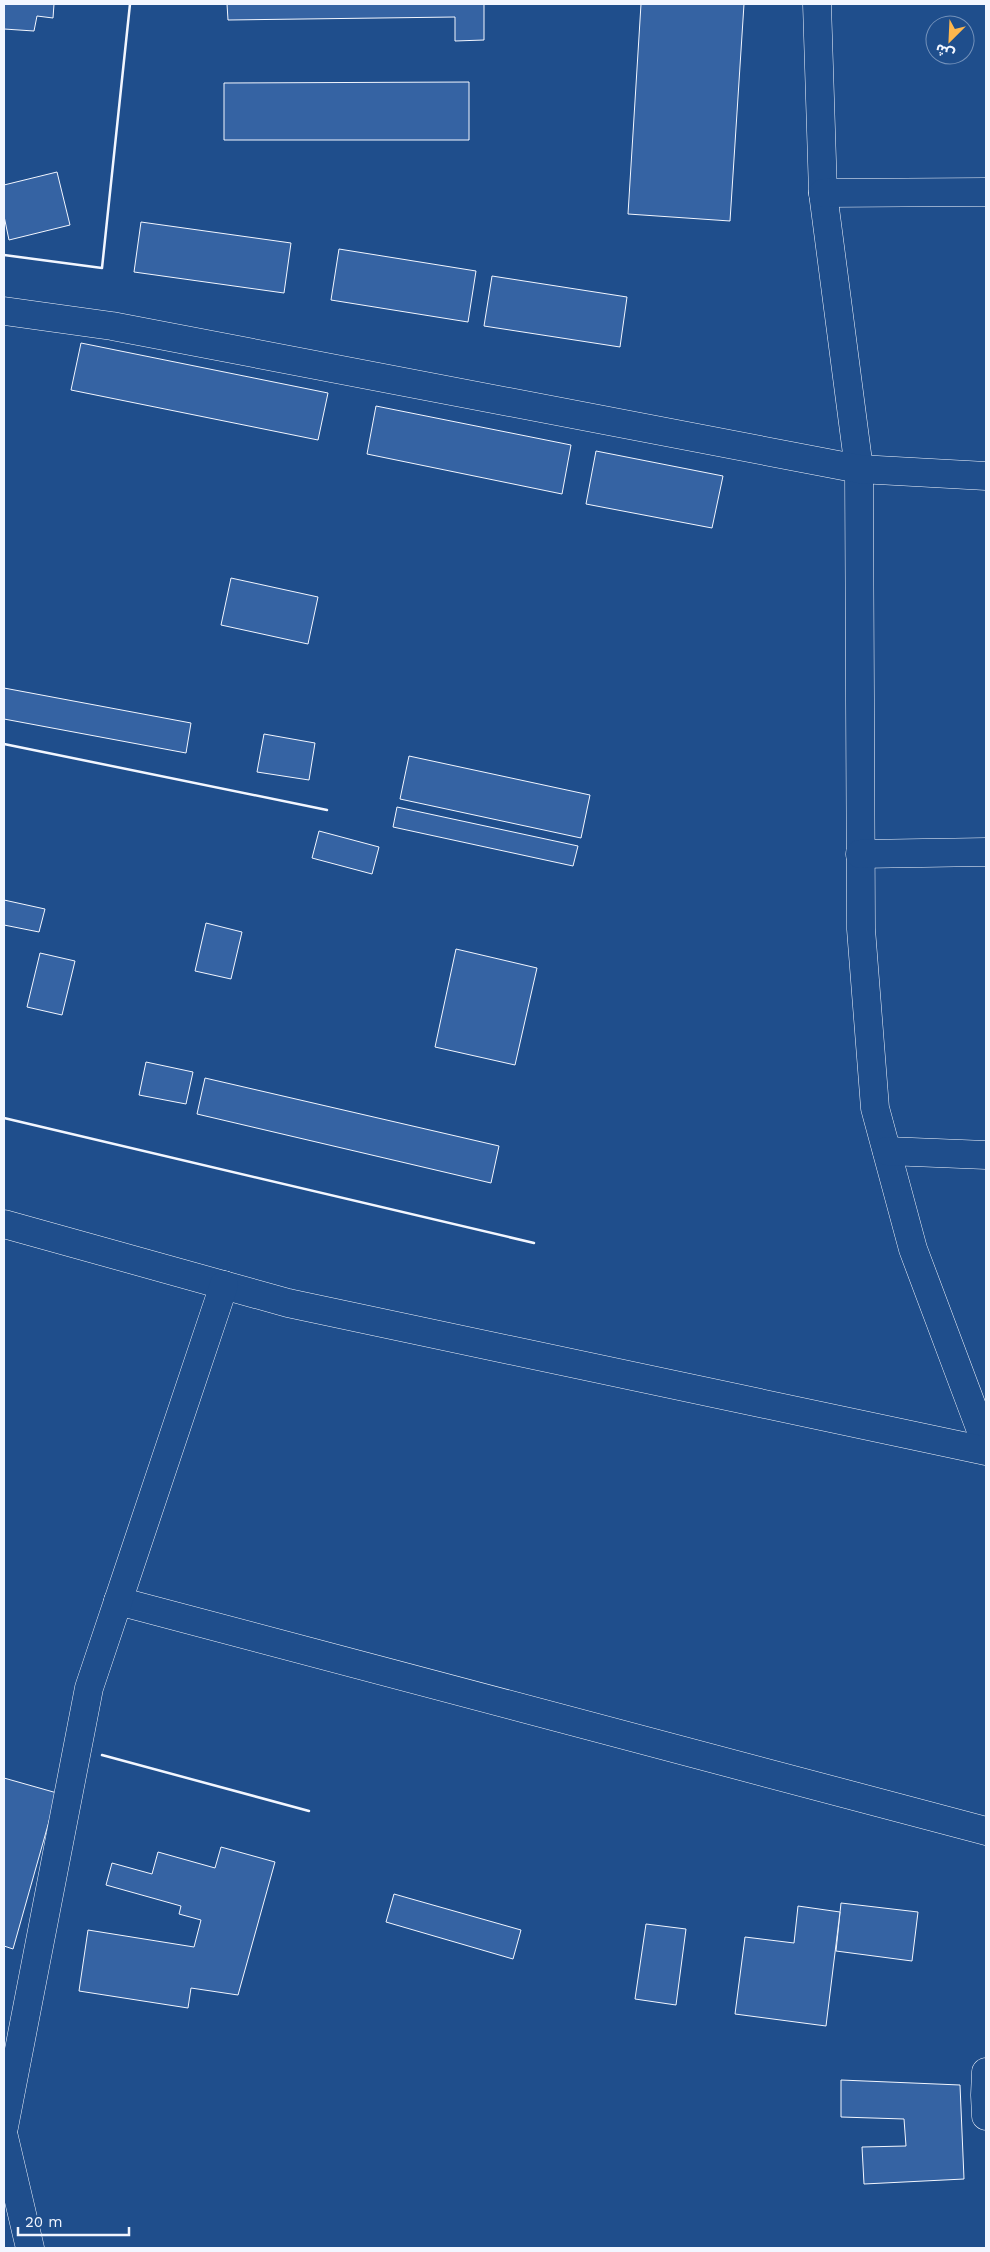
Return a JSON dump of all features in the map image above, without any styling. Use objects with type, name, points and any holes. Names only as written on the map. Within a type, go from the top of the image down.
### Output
[{"type":"street","points":[[817,4],[824,193],[859,470],[861,929],[875,1108],[913,1249],[986,1444]]},
{"type":"street","points":[[824,193],[986,192]]},
{"type":"street","points":[[4,311],[121,328],[859,470],[986,476]]},
{"type":"street","points":[[860,854],[986,852]]},
{"type":"street","points":[[887,1151],[986,1155]]},
{"type":"street","points":[[4,1224],[288,1303],[986,1451]]},
{"type":"street","points":[[4,2127],[89,1688],[224,1285]]},
{"type":"street","points":[[118,1601],[986,1831]]},
{"type":"street","points":[[4,2137],[30,2248]]},
{"type":"building","points":[[4,4],[54,4],[53,18],[37,16],[34,31],[4,29]]},
{"type":"building","points":[[227,4],[484,4],[484,40],[455,41],[455,17],[228,20]]},
{"type":"building","points":[[641,4],[744,4],[730,221],[628,214]]},
{"type":"building","points":[[469,82],[469,140],[224,140],[224,83]]},
{"type":"building","points":[[57,172],[70,225],[9,240],[4,216],[4,185]]},
{"type":"building","points":[[141,222],[291,243],[284,293],[134,272]]},
{"type":"building","points":[[339,249],[476,271],[468,322],[331,300]]},
{"type":"building","points":[[492,276],[627,297],[620,347],[484,326]]},
{"type":"building","points":[[81,343],[328,393],[318,440],[71,390]]},
{"type":"building","points":[[376,406],[571,445],[562,494],[367,454]]},
{"type":"building","points":[[596,451],[723,476],[712,528],[586,504]]},
{"type":"building","points":[[231,578],[318,597],[308,644],[221,625]]},
{"type":"building","points":[[4,688],[191,723],[186,753],[4,719]]},
{"type":"building","points":[[264,734],[315,743],[309,780],[257,772]]},
{"type":"building","points":[[409,756],[590,795],[581,838],[400,799]]},
{"type":"building","points":[[397,807],[578,846],[573,866],[393,827]]},
{"type":"building","points":[[319,831],[379,847],[372,874],[312,858]]},
{"type":"building","points":[[4,900],[45,909],[39,932],[4,925]]},
{"type":"building","points":[[206,923],[242,932],[231,979],[195,971]]},
{"type":"building","points":[[456,949],[537,968],[515,1065],[435,1047]]},
{"type":"building","points":[[40,953],[75,961],[62,1015],[27,1007]]},
{"type":"building","points":[[146,1062],[193,1072],[186,1104],[139,1095]]},
{"type":"building","points":[[205,1078],[499,1146],[491,1183],[197,1114]]},
{"type":"building","points":[[4,1778],[57,1793],[13,1949],[4,1946]]},
{"type":"building","points":[[221,1847],[275,1862],[238,1995],[191,1988],[188,2008],[79,1991],[88,1930],[194,1947],[201,1920],[179,1914],[181,1906],[106,1885],[112,1863],[152,1874],[158,1852],[215,1868]]},
{"type":"building","points":[[394,1894],[521,1930],[513,1959],[386,1922]]},
{"type":"building","points":[[841,1903],[918,1912],[912,1961],[836,1951]]},
{"type":"building","points":[[798,1906],[840,1912],[826,2026],[735,2014],[745,1937],[794,1943]]},
{"type":"building","points":[[646,1924],[686,1929],[676,2005],[635,1999]]},
{"type":"building","points":[[841,2080],[960,2085],[964,2179],[864,2184],[862,2147],[906,2146],[904,2119],[841,2117]]},
{"type":"wall","points":[[4,255],[102,268],[130,4]]},
{"type":"wall","points":[[4,744],[327,810]]},
{"type":"wall","points":[[4,1118],[534,1243]]},
{"type":"wall","points":[[102,1755],[309,1811]]}]
